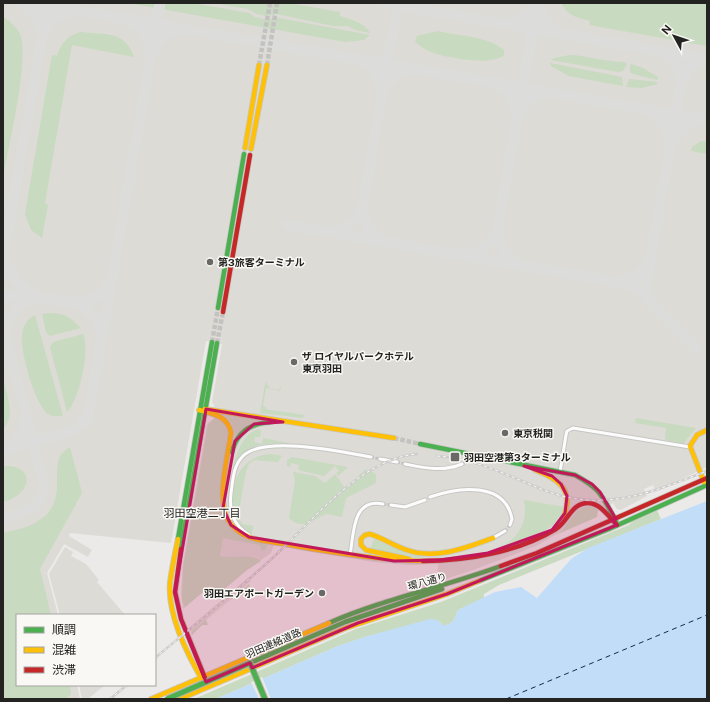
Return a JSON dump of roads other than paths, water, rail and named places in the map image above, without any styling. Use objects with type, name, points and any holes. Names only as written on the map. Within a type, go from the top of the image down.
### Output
[{"type":"street","points":[[245,148],[259,65]]},
{"type":"street","points":[[251,149],[267,65]]},
{"type":"street","points":[[244,154],[220,310],[250,155]]},
{"type":"street","points":[[202,676],[175,618],[170,587],[199,410],[214,343],[206,410],[180,553],[175,592],[181,620],[207,688]]},
{"type":"street","points":[[199,410],[394,438]]},
{"type":"street","points":[[206,410],[225,419],[231,430],[224,495],[224,513],[231,525],[241,533],[256,538],[350,555],[394,561],[447,560],[484,554],[526,542],[552,530],[561,524],[572,509],[583,504],[592,504],[600,507],[614,520]]},
{"type":"street","points":[[224,495],[233,447],[239,435],[245,429],[257,423],[283,422]]},
{"type":"street","points":[[560,472],[567,431],[573,428],[690,447]]},
{"type":"street","points":[[706,485],[705,479],[690,447],[691,441],[697,435],[707,430]]},
{"type":"street","points":[[420,444],[501,462],[575,475],[592,484],[600,492],[617,525]]},
{"type":"street","points":[[256,538],[245,532],[238,525],[233,517],[230,507],[235,469],[248,452],[262,447],[292,446],[371,458]]},
{"type":"street","points":[[380,459],[397,462]]},
{"type":"street","points":[[492,461],[501,462]]},
{"type":"street","points":[[406,464],[437,470],[451,468],[462,464]]},
{"type":"street","points":[[524,466],[555,478],[565,492],[568,505],[565,514],[552,530]]},
{"type":"street","name":"環八通り","points":[[151,699],[202,676],[364,609],[390,600],[462,581],[537,553],[705,479]]},
{"type":"street","name":"環八通り","points":[[180,699],[352,626],[447,594],[617,525],[706,485]]},
{"type":"street","points":[[430,497],[462,490],[490,492],[501,498],[507,505],[512,519],[510,525]]},
{"type":"street","points":[[391,505],[405,506],[425,500]]},
{"type":"street","points":[[350,555],[359,512],[367,504],[376,502],[384,504]]},
{"type":"street","points":[[416,561],[366,550],[361,545],[361,539],[365,535],[370,534],[402,548],[421,553],[453,551],[493,538],[505,531]]},
{"type":"street","points":[[388,607],[436,592],[462,581]]},
{"type":"street","points":[[388,607],[447,594]]},
{"type":"street","name":"羽田連絡道路","points":[[167,699],[345,622],[388,607]]},
{"type":"street","points":[[250,663],[266,699]]},
{"type":"water","points":[[707,501],[707,699],[216,699],[338,646],[368,636],[430,619],[437,620],[443,625],[449,624],[453,621],[458,610],[495,592],[521,587],[537,598],[571,559],[588,548]]},
{"type":"tunnel","points":[[259,65],[270,3]]},
{"type":"tunnel","points":[[267,65],[277,3]]},
{"type":"tunnel","points":[[212,342],[218,308]]},
{"type":"tunnel","points":[[217,343],[223,312]]},
{"type":"tunnel","points":[[394,438],[420,444]]},
{"type":"tunnel","points":[[371,457],[380,459]]},
{"type":"tunnel","points":[[462,464],[472,460],[492,461]]},
{"type":"tunnel","points":[[397,462],[405,464]]},
{"type":"tunnel","points":[[383,504],[391,505]]},
{"type":"tunnel","points":[[505,531],[510,525]]},
{"type":"railway","points":[[156,657],[253,575],[336,496],[355,481],[375,468],[395,459],[417,454]]},
{"type":"railway","points":[[437,456],[479,464],[546,491],[568,497],[589,500],[609,500],[628,497],[667,486],[707,471]]},
{"type":"railway","points":[[110,699],[126,686]]},
{"type":"place","name":"第3旅客ターミナル","points":[[210,262]]},
{"type":"place","name":"ザ ロイヤルパークホテル 東京羽田","points":[[294,362]]},
{"type":"place","name":"東京税関","points":[[505,433]]},
{"type":"place","name":"羽田空港第3ターミナル","points":[[455,457]]},
{"type":"place","name":"羽田エアポートガーデン","points":[[322,593]]},
{"type":"district","name":"羽田空港二丁目","points":[[202,513]]}]
